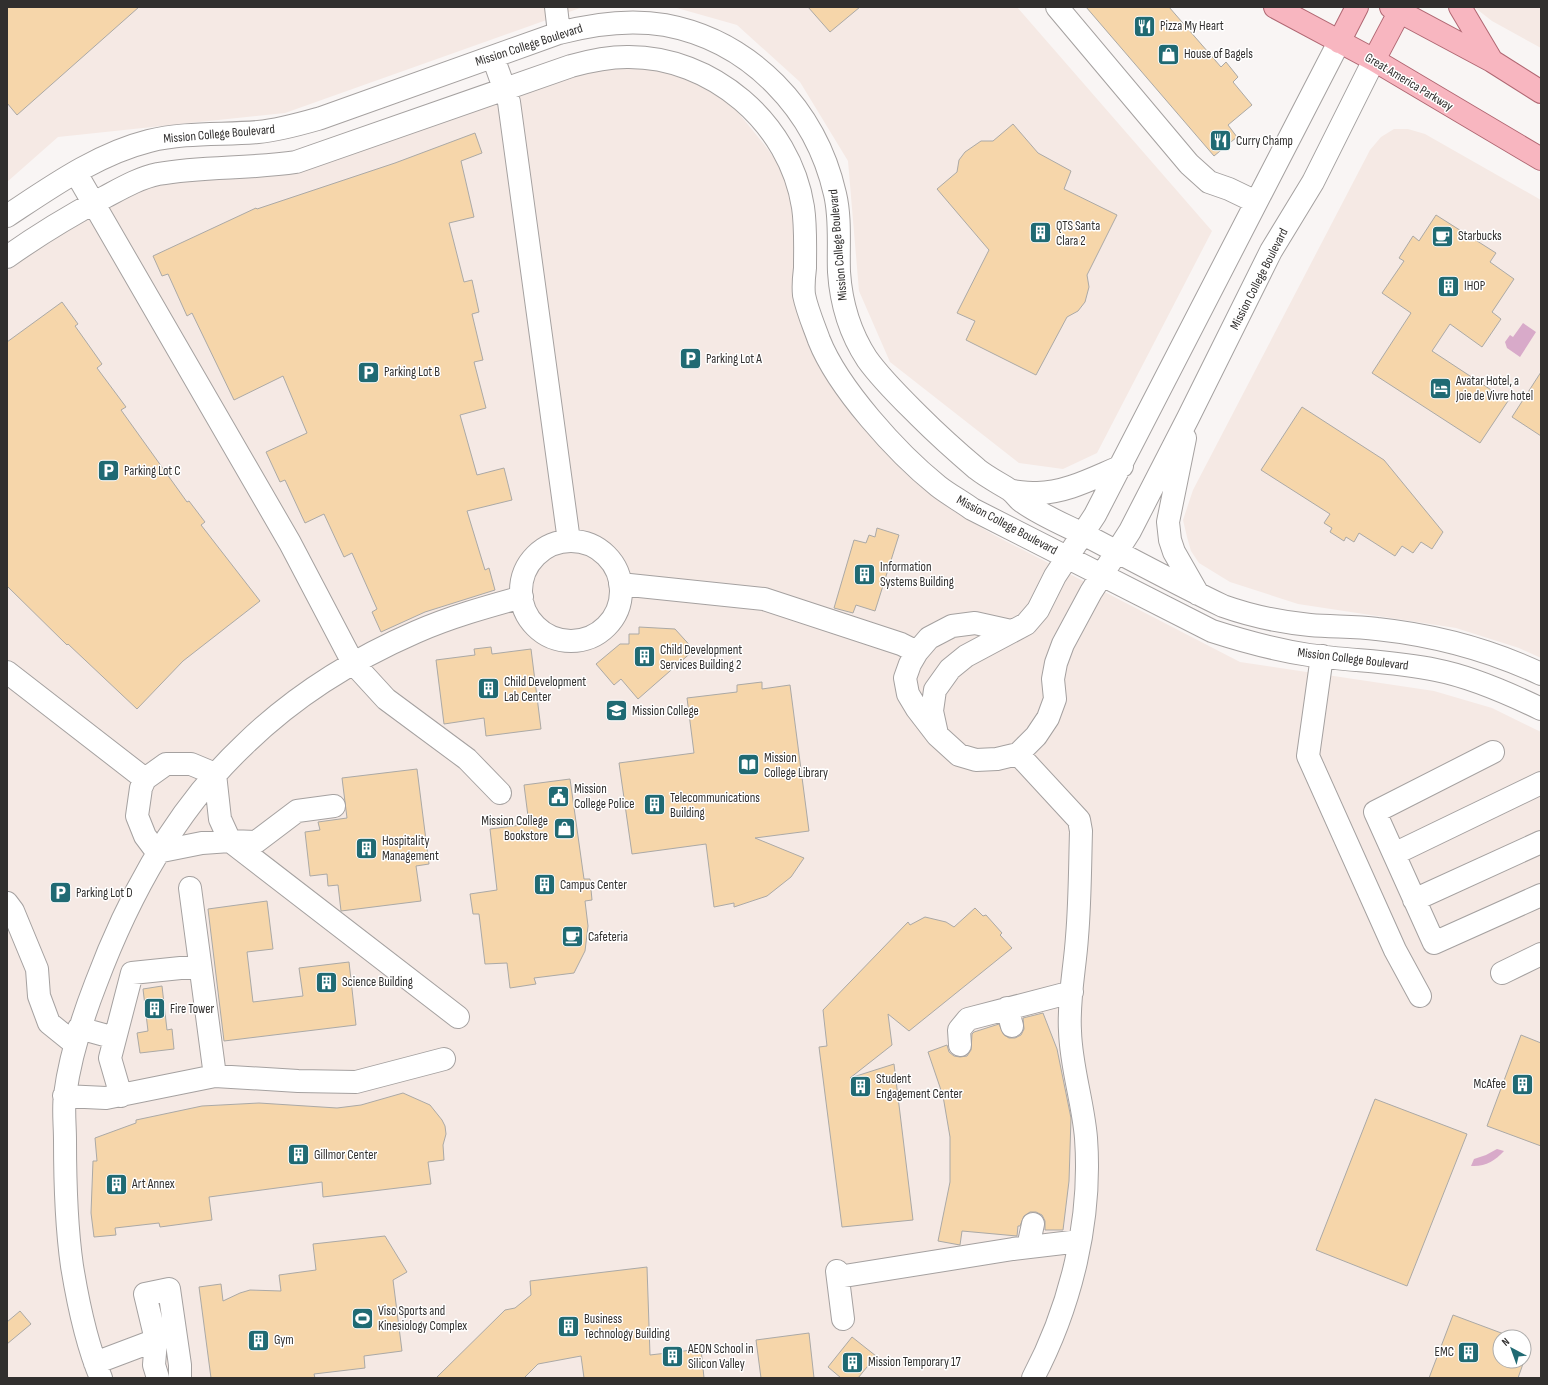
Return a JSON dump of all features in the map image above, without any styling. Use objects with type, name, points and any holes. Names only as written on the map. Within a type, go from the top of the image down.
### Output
[{"type":"main road","name":"Great America Parkway","points":[[1275,7],[1374,60],[1541,159]]},
{"type":"main road","name":"Mission College Boulevard","points":[[1339,42],[1357,7]]},
{"type":"main road","points":[[1460,7],[1492,61]]},
{"type":"main road","name":"Mission College Boulevard","points":[[1374,60],[1397,9]]},
{"type":"main road","points":[[1397,9],[1492,61],[1541,92]]},
{"type":"street","points":[[556,7],[559,33]]},
{"type":"street","points":[[1057,7],[1189,164],[1209,182],[1230,189],[1256,202]]},
{"type":"street","name":"Mission College Boulevard","points":[[7,216],[50,187],[76,173],[123,149],[150,141],[170,137],[258,132],[285,128],[321,118],[559,33],[588,26],[637,22],[666,26],[723,45],[770,78],[792,101],[807,123],[829,168],[836,197],[841,292],[846,314],[867,358],[889,385],[948,443],[980,471],[1012,491],[1021,501],[1198,594],[1244,614],[1307,625],[1376,629],[1455,644],[1491,654],[1541,674]]},
{"type":"street","name":"Mission College Boulevard","points":[[1067,557],[1095,515],[1122,466],[1339,42]]},
{"type":"street","name":"Mission College Boulevard","points":[[7,257],[56,224],[93,203],[130,183],[156,174],[188,170],[269,166],[296,162],[571,66],[600,59],[628,56],[668,61],[697,71],[724,86],[744,101],[766,123],[780,146],[794,174],[802,205],[805,231],[804,294],[820,341],[831,365],[853,396],[910,460],[939,487],[972,508],[1212,631],[1243,641],[1322,656],[1396,662],[1437,670],[1474,681],[1541,709]]},
{"type":"street","points":[[493,57],[509,102],[569,541]]},
{"type":"street","name":"Mission College Boulevard","points":[[1102,575],[1130,531],[1271,251],[1313,182],[1374,60]]},
{"type":"street","points":[[76,173],[290,543],[336,627],[353,663],[386,699],[467,759],[500,793]]},
{"type":"street","points":[[1188,418],[1180,468],[1168,522],[1170,540],[1174,552],[1198,594]]},
{"type":"street","points":[[1012,491],[1037,493],[1052,491],[1090,479],[1122,466]]},
{"type":"street","points":[[569,541],[584,543],[597,548],[609,558],[617,570],[620,584],[620,600],[615,614],[606,626],[593,635],[579,640],[563,640],[548,635],[535,625],[526,612],[522,597],[522,581],[528,565],[539,553],[548,547],[569,541]]},
{"type":"street","points":[[937,735],[932,710],[935,690],[950,669],[966,656],[1026,624],[1038,610],[1055,576],[1067,557]]},
{"type":"street","points":[[1011,631],[986,624],[964,624],[952,626],[929,638],[917,652],[910,664],[905,678],[908,694],[917,709],[937,735],[959,755],[976,760],[997,759],[1018,754],[1036,736],[1048,718],[1055,699],[1053,679],[1056,663],[1063,644],[1091,592],[1102,575]]},
{"type":"street","points":[[620,584],[764,599],[901,644],[917,652]]},
{"type":"street","points":[[156,1340],[98,1371],[76,1291],[69,1244],[65,1190],[64,1096],[77,1036],[109,948],[157,852],[215,774],[245,743],[297,700],[353,663],[417,631],[457,616],[522,597]]},
{"type":"street","points":[[1322,656],[1308,756],[1396,950],[1420,996]]},
{"type":"street","points":[[7,672],[145,779]]},
{"type":"street","points":[[1493,752],[1375,812],[1434,943],[1541,895]]},
{"type":"street","points":[[1018,754],[1079,820],[1081,831],[1078,920],[1070,1030],[1086,1139],[1085,1210],[1080,1241],[1058,1321],[1048,1350],[1033,1378]]},
{"type":"street","points":[[157,852],[145,836],[137,816],[141,788],[145,779],[166,764],[191,764],[215,774]]},
{"type":"street","points":[[215,774],[220,819],[230,841],[458,1017]]},
{"type":"street","points":[[1394,854],[1541,783]]},
{"type":"street","points":[[157,852],[202,843],[230,841],[256,842],[297,811],[334,806]]},
{"type":"street","points":[[1414,900],[1541,842]]},
{"type":"street","points":[[190,888],[215,1076]]},
{"type":"street","points":[[7,903],[13,911],[37,969],[39,996],[49,1023],[77,1036],[115,1038]]},
{"type":"street","points":[[1502,973],[1541,954]]},
{"type":"street","points":[[121,1096],[110,1058],[132,973],[200,966]]},
{"type":"street","points":[[960,1044],[959,1030],[968,1019],[1009,1017],[1072,992]]},
{"type":"street","points":[[64,1096],[106,1098],[215,1076],[298,1081],[356,1082],[444,1059]]},
{"type":"street","points":[[1028,1247],[1033,1224]]},
{"type":"street","points":[[843,1319],[838,1274],[972,1250],[1028,1247],[1080,1241]]},
{"type":"street","points":[[158,1378],[154,1365],[156,1340],[146,1294],[169,1289],[180,1364],[180,1378]]},
{"type":"shaded area","points":[[7,7],[583,7],[285,113],[58,137],[7,182]]},
{"type":"shaded area","points":[[650,7],[1017,7],[1212,231],[1097,453],[1063,469],[1019,463],[890,362],[859,291],[848,161],[800,82],[737,25],[677,8]]},
{"type":"shaded area","points":[[1474,7],[1541,7],[1541,48],[1492,21]]},
{"type":"shaded area","name":"Mission College","points":[[620,67],[647,69],[678,75],[723,94],[781,167],[788,187],[792,208],[794,233],[793,269],[797,296],[803,326],[814,355],[831,384],[848,407],[903,471],[950,509],[994,535],[1240,662],[1434,691],[1492,708],[1541,732],[1541,1378],[7,1378],[7,271],[62,233],[114,203],[149,188],[174,182],[262,177],[299,172],[573,76],[597,70]]},
{"type":"shaded area","points":[[1394,129],[1408,129],[1425,134],[1541,200],[1541,658],[1519,648],[1456,628],[1298,604],[1230,582],[1199,563],[1191,551],[1187,537],[1183,520],[1193,490],[1370,150],[1381,137]]},
{"type":"shaded area","points":[[1523,323],[1536,332],[1520,357],[1507,348],[1505,342],[1510,335],[1513,337]]},
{"type":"shaded area","points":[[1497,1149],[1504,1151],[1497,1158],[1485,1164],[1471,1166],[1474,1159]]},
{"type":"building","points":[[7,7],[139,7],[17,115],[7,103]]},
{"type":"building","points":[[808,7],[860,7],[830,32]]},
{"type":"building","points":[[1086,7],[1169,7],[1221,67],[1226,62],[1238,77],[1233,82],[1252,105],[1228,125],[1237,137],[1214,156]]},
{"type":"building","name":"QTS Santa Clara 2","points":[[1013,124],[1038,153],[1071,171],[1064,189],[1117,215],[1087,275],[1089,287],[1085,302],[1078,311],[1067,317],[1036,375],[966,340],[975,321],[957,313],[989,250],[937,189],[957,172],[959,160],[965,152],[981,141],[993,141]]},
{"type":"building","name":"Parking Lot B","points":[[475,133],[482,153],[461,161],[474,217],[449,223],[464,282],[472,280],[479,312],[472,314],[483,360],[474,362],[486,408],[460,415],[477,475],[504,468],[512,500],[467,511],[485,570],[489,568],[495,590],[425,612],[381,632],[372,612],[377,609],[352,553],[344,557],[324,514],[305,523],[285,480],[280,482],[266,452],[307,433],[283,376],[234,400],[192,313],[187,316],[168,274],[162,276],[153,256],[256,208],[257,209],[395,163]]},
{"type":"building","points":[[1436,215],[1496,253],[1490,262],[1514,279],[1492,312],[1501,319],[1482,347],[1450,324],[1432,351],[1508,401],[1480,443],[1372,373],[1411,313],[1382,293],[1404,261],[1399,258],[1413,236],[1419,241]]},
{"type":"building","name":"Parking Lot C","points":[[62,302],[78,324],[75,326],[102,364],[97,368],[126,407],[121,410],[187,502],[189,501],[205,522],[201,525],[260,601],[183,661],[137,709],[68,644],[67,645],[7,586],[7,342]]},
{"type":"building","points":[[1541,372],[1541,436],[1512,417]]},
{"type":"building","points":[[1302,407],[1384,460],[1443,532],[1432,549],[1421,542],[1413,553],[1402,546],[1395,556],[1359,533],[1354,542],[1346,537],[1344,541],[1330,532],[1332,528],[1324,523],[1330,514],[1261,470]]},
{"type":"building","name":"Information Systems Building","points":[[877,528],[899,535],[875,611],[856,605],[853,613],[834,608],[854,540],[866,543],[869,535],[875,537]]},
{"type":"building","name":"Child Development Services Building 2","points":[[639,627],[675,629],[694,650],[638,699],[621,679],[614,685],[596,664],[620,644],[629,644],[629,634],[639,634]]},
{"type":"building","name":"Child Development Lab Center","points":[[491,647],[492,654],[531,649],[541,729],[486,736],[484,718],[444,724],[436,660],[475,655],[474,649]]},
{"type":"building","name":"Mission College Library","points":[[762,682],[762,689],[790,685],[809,831],[755,838],[804,858],[791,877],[767,896],[734,907],[734,903],[714,907],[706,844],[632,854],[619,763],[694,753],[687,698],[737,692],[737,685]]},
{"type":"building","name":"Hospitality Management","points":[[417,769],[429,864],[416,866],[421,901],[341,911],[338,885],[328,886],[327,874],[310,876],[305,832],[320,830],[318,822],[347,818],[342,778]]},
{"type":"building","name":"Campus Center","points":[[570,779],[584,879],[590,879],[592,900],[585,901],[588,926],[585,951],[574,973],[534,978],[536,984],[510,988],[507,963],[485,964],[479,914],[473,914],[470,894],[497,890],[490,829],[529,824],[524,785]]},
{"type":"building","name":"Science Building","points":[[267,901],[273,949],[247,952],[253,1002],[303,996],[299,968],[349,962],[356,1025],[224,1041],[208,909]]},
{"type":"building","name":"Student Engagement Center","points":[[975,908],[983,916],[986,915],[1002,933],[1000,935],[1012,948],[909,1031],[888,1014],[892,1045],[850,1078],[894,1064],[913,1220],[842,1227],[819,1047],[827,1046],[823,1010],[908,922],[910,925],[925,917],[946,922],[954,927]]},
{"type":"building","name":"Fire Tower","points":[[162,986],[167,1030],[172,1029],[174,1049],[140,1053],[137,1033],[148,1031],[143,989]]},
{"type":"building","points":[[1043,1013],[1057,1049],[1071,1118],[1069,1181],[1063,1230],[1045,1230],[1045,1221],[1042,1215],[1036,1212],[1030,1212],[1024,1216],[1020,1226],[1018,1226],[1017,1236],[962,1231],[960,1245],[938,1241],[950,1182],[950,1137],[943,1096],[928,1052],[947,1045],[949,1052],[954,1056],[967,1056],[971,1050],[972,1034],[974,1032],[999,1024],[1004,1035],[1009,1038],[1015,1038],[1021,1035],[1024,1029],[1023,1018]]},
{"type":"building","name":"McAfee","points":[[1521,1035],[1541,1043],[1541,1146],[1487,1126]]},
{"type":"building","name":"Gillmor Center","points":[[403,1093],[430,1105],[445,1126],[446,1134],[443,1145],[444,1160],[428,1162],[431,1184],[323,1197],[322,1182],[209,1197],[212,1220],[160,1227],[159,1223],[115,1228],[116,1235],[94,1237],[91,1213],[93,1161],[97,1161],[95,1138],[136,1123],[136,1120],[202,1106],[259,1103],[337,1108],[361,1105]]},
{"type":"building","points":[[1375,1099],[1467,1134],[1407,1286],[1316,1250]]},
{"type":"building","points":[[385,1236],[407,1272],[393,1280],[402,1351],[364,1356],[365,1368],[314,1374],[315,1378],[211,1378],[199,1287],[221,1284],[223,1301],[250,1290],[281,1291],[279,1275],[316,1270],[313,1244]]},
{"type":"building","name":"Business Technology Building","points":[[647,1267],[650,1355],[701,1349],[704,1378],[584,1378],[581,1356],[538,1364],[524,1378],[436,1378],[505,1310],[515,1308],[531,1295],[530,1281]]},
{"type":"building","points":[[20,1311],[31,1324],[7,1344],[7,1322]]},
{"type":"building","name":"EMC","points":[[1453,1315],[1492,1330],[1492,1369],[1521,1369],[1518,1378],[1429,1378]]},
{"type":"building","points":[[809,1333],[814,1378],[761,1378],[756,1340]]},
{"type":"building","name":"Mission Temporary 17","points":[[852,1337],[876,1356],[858,1378],[841,1378],[828,1367]]},
{"type":"place","name":"Pizza My Heart","points":[[1145,26]]},
{"type":"place","name":"House of Bagels","points":[[1169,54]]},
{"type":"place","name":"Curry Champ","points":[[1221,141]]},
{"type":"place","name":"QTS Santa Clara 2","points":[[1041,233]]},
{"type":"place","name":"Starbucks","points":[[1443,236]]},
{"type":"place","name":"IHOP","points":[[1448,286]]},
{"type":"place","name":"Parking Lot A","points":[[691,359]]},
{"type":"place","name":"Parking Lot B","points":[[368,372]]},
{"type":"place","name":"Avatar Hotel, a Joie de Vivre hotel","points":[[1441,388]]},
{"type":"place","name":"Parking Lot C","points":[[109,471]]},
{"type":"place","name":"Information Systems Building","points":[[865,574]]},
{"type":"place","name":"Child Development Services Building 2","points":[[645,657]]},
{"type":"place","name":"Child Development Lab Center","points":[[488,689]]},
{"type":"place","name":"Mission College","points":[[616,711]]},
{"type":"place","name":"Mission College Library","points":[[748,765]]},
{"type":"place","name":"Mission College Police","points":[[559,796]]},
{"type":"place","name":"Telecommunications Building","points":[[655,805]]},
{"type":"place","name":"Mission College Bookstore","points":[[564,828]]},
{"type":"place","name":"Hospitality Management","points":[[367,848]]},
{"type":"place","name":"Campus Center","points":[[544,885]]},
{"type":"place","name":"Parking Lot D","points":[[61,893]]},
{"type":"place","name":"Cafeteria","points":[[573,937]]},
{"type":"place","name":"Science Building","points":[[326,982]]},
{"type":"place","name":"Fire Tower","points":[[155,1009]]},
{"type":"place","name":"McAfee","points":[[1522,1084]]},
{"type":"place","name":"Student Engagement Center","points":[[860,1086]]},
{"type":"place","name":"Gillmor Center","points":[[298,1155]]},
{"type":"place","name":"Art Annex","points":[[116,1184]]},
{"type":"place","name":"Viso Sports and Kinesiology Complex","points":[[362,1318]]},
{"type":"place","name":"Business Technology Building","points":[[569,1326]]},
{"type":"place","name":"Gym","points":[[258,1340]]},
{"type":"place","name":"EMC","points":[[1469,1352]]},
{"type":"place","name":"AEON School in Silicon Valley","points":[[672,1356]]},
{"type":"place","name":"Mission Temporary 17","points":[[852,1362]]}]
